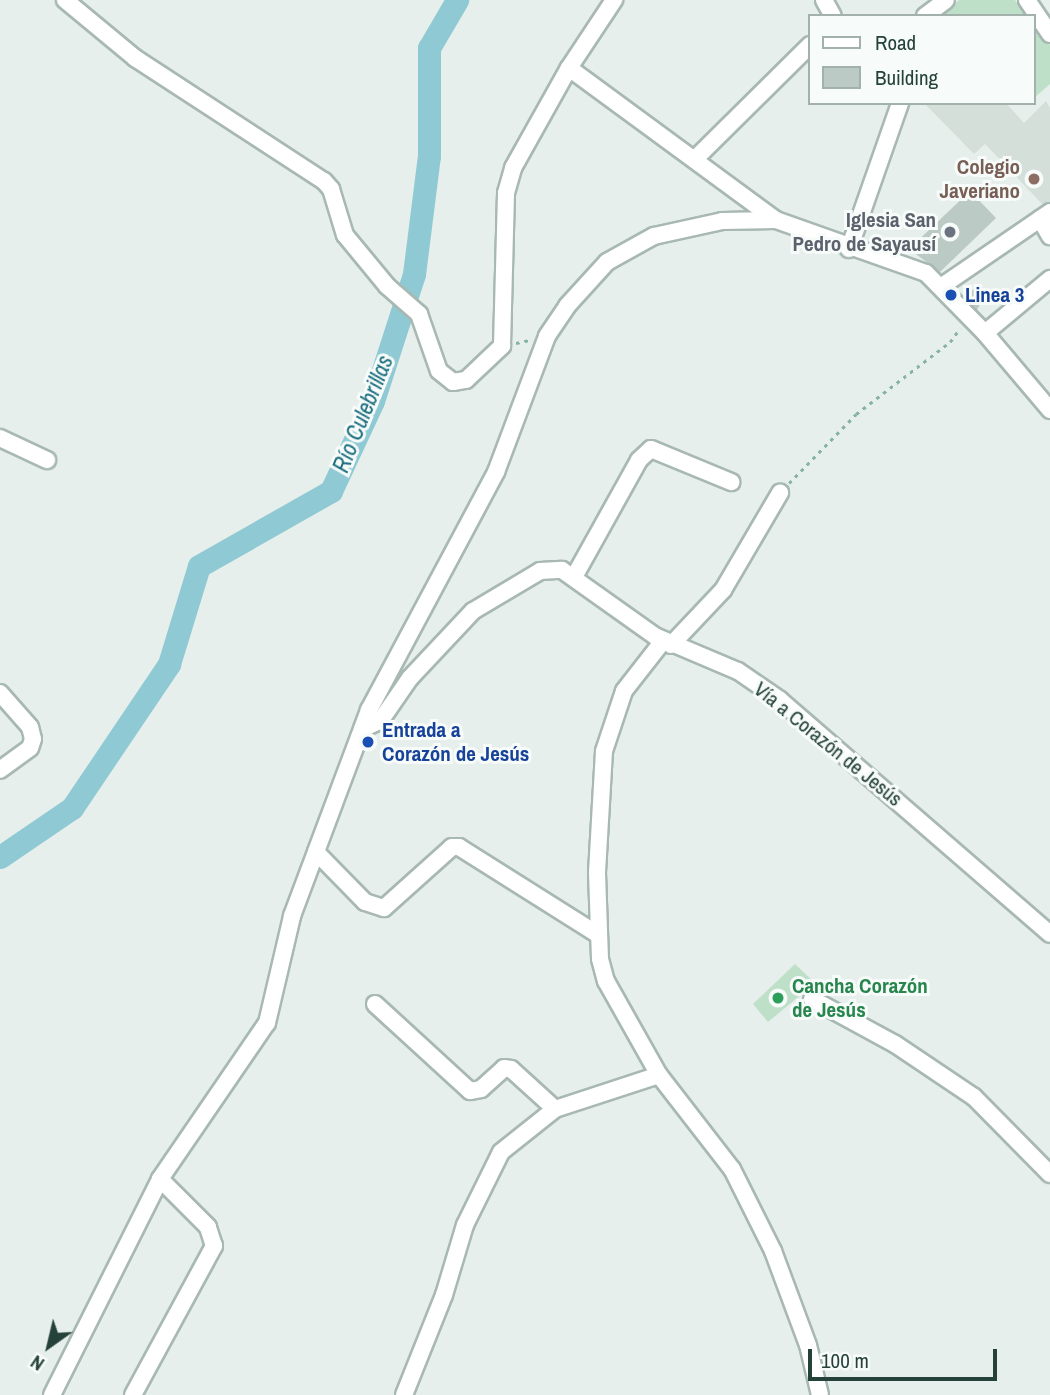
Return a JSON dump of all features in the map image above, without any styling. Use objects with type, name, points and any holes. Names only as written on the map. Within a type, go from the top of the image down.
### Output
[{"type":"street","points":[[65,0],[135,58],[324,181],[331,189],[345,235],[387,286],[426,324],[439,371],[453,382],[466,380],[502,346],[506,193],[513,168],[569,68],[614,0]]},
{"type":"street","points":[[928,14],[946,0]]},
{"type":"street","points":[[1027,0],[1050,34]]},
{"type":"street","points":[[695,159],[808,47]]},
{"type":"street","points":[[569,68],[776,219],[849,249],[926,273],[942,286],[985,333],[1050,410]]},
{"type":"street","points":[[849,249],[899,105]]},
{"type":"street","points":[[942,286],[1045,216],[1050,236]]},
{"type":"street","points":[[52,1395],[160,1179],[267,1023],[292,916],[362,729],[401,646],[496,472],[547,337],[567,306],[607,262],[654,236],[722,221],[776,219]]},
{"type":"street","points":[[985,333],[1050,279]]},
{"type":"street","points":[[0,438],[47,460]]},
{"type":"street","points":[[575,577],[639,460],[651,449],[731,482]]},
{"type":"street","points":[[780,493],[723,590],[667,643],[624,691],[604,751],[597,873],[599,935],[606,981],[659,1075],[732,1169],[773,1251],[808,1345],[820,1395]]},
{"type":"street","name":"Vía a Corazón de Jesús","points":[[362,729],[381,720],[410,678],[473,611],[540,571],[562,570],[667,643],[738,671],[780,701],[1050,934]]},
{"type":"street","points":[[0,693],[30,727],[33,739],[30,748],[0,770]]},
{"type":"street","points":[[316,852],[365,902],[384,908],[452,847],[459,847],[599,935]]},
{"type":"street","points":[[811,999],[895,1044],[974,1097],[1050,1174]]},
{"type":"street","points":[[375,1004],[470,1091],[481,1089],[504,1068],[511,1069],[555,1109]]},
{"type":"street","points":[[404,1395],[485,1179],[507,1145],[555,1109],[659,1075]]},
{"type":"street","points":[[134,1395],[215,1246],[208,1227],[160,1179]]},
{"type":"path","points":[[780,493],[856,414],[950,342],[968,316]]},
{"type":"path","points":[[502,346],[547,337]]},
{"type":"shaded area","name":"Colegio Javeriano","points":[[1046,101],[1050,108],[1050,205],[1046,208],[985,144],[974,154],[926,105],[1008,105],[1024,123]]},
{"type":"green space","points":[[959,0],[1015,0],[1026,14],[942,14]]},
{"type":"green space","points":[[1036,28],[1050,45],[1050,84],[1036,96]]},
{"type":"green space","name":"Cancha Corazón de Jesús","points":[[795,964],[815,983],[768,1022],[753,1004]]},
{"type":"building","points":[[970,191],[996,218],[940,272],[909,249]]},
{"type":"building","points":[[974,289],[984,297],[977,310],[963,296]]},
{"type":"waterway","name":"Río Culebrillas","points":[[0,857],[72,808],[169,664],[199,566],[331,491],[373,401],[414,274],[429,156],[429,48],[457,0]]},
{"type":"place","name":"Colegio Javeriano","points":[[1034,179]]},
{"type":"place","name":"Iglesia San Pedro de Sayausí","points":[[950,232]]},
{"type":"place","name":"Linea 3","points":[[951,295]]},
{"type":"place","name":"Entrada a Corazón de Jesús","points":[[368,742]]},
{"type":"place","name":"Cancha Corazón de Jesús","points":[[778,998]]}]
